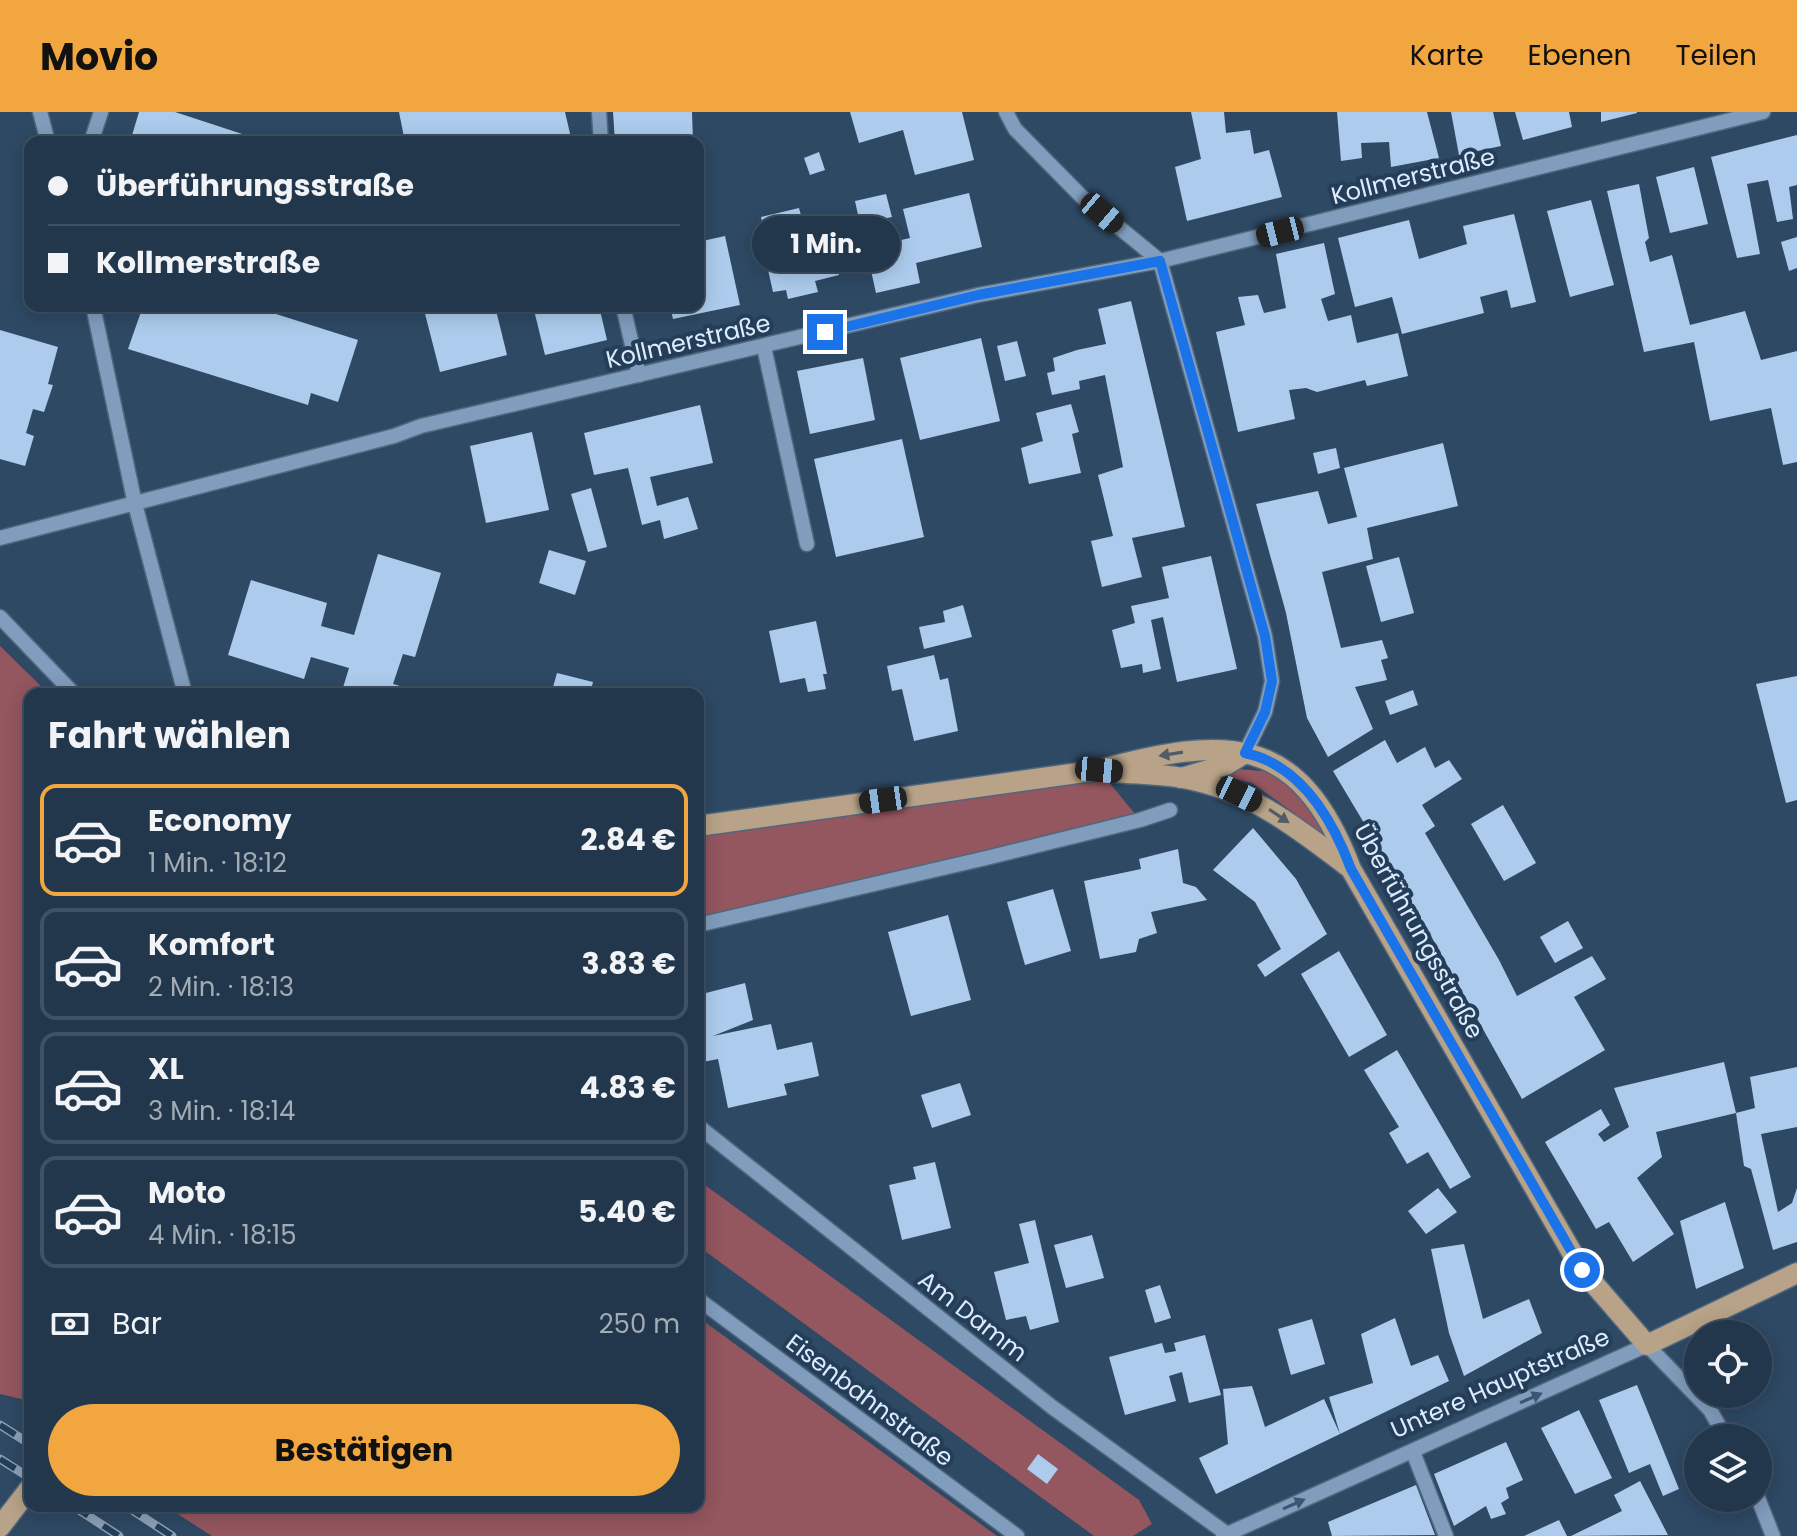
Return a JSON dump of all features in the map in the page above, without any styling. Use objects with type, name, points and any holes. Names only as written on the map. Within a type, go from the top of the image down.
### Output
[{"type":"main road","name":"Überführungsstraße","points":[[1099,770],[1144,758],[1204,748],[1262,757],[1282,767],[1300,783],[1337,833],[1351,869],[1582,1270],[1647,1345]]},
{"type":"main road","points":[[1181,778],[1226,765],[1245,753]]},
{"type":"main road","points":[[704,825],[1099,770],[1181,778],[1239,794],[1269,809],[1351,869]]},
{"type":"main road","name":"Untere Hauptstraße","points":[[1647,1345],[1797,1273]]},
{"type":"main road","points":[[0,1527],[24,1496]]},
{"type":"street","points":[[40,112],[46,136]]},
{"type":"street","points":[[93,136],[101,112]]},
{"type":"street","points":[[599,112],[601,136]]},
{"type":"street","points":[[1006,112],[1015,129],[1082,197],[1160,261],[1265,636],[1272,681],[1265,712],[1245,753]]},
{"type":"street","name":"Kollmerstraße","points":[[0,538],[394,436],[421,426],[978,295],[1160,261],[1763,112]]},
{"type":"street","points":[[94,312],[135,504],[183,688]]},
{"type":"street","points":[[624,312],[639,375]]},
{"type":"street","points":[[764,347],[807,544]]},
{"type":"street","points":[[0,617],[68,688]]},
{"type":"street","points":[[704,924],[986,858],[1170,810]]},
{"type":"street","name":"Am Damm","points":[[704,1131],[1052,1407],[1225,1535]]},
{"type":"street","name":"Eisenbahnstraße","points":[[704,1303],[1017,1536]]},
{"type":"street","points":[[1647,1345],[1710,1410],[1718,1424]]},
{"type":"street","name":"Untere Hauptstraße","points":[[1225,1535],[1647,1345]]},
{"type":"street","points":[[1413,1452],[1446,1536]]},
{"type":"street","points":[[1764,1512],[1773,1536]]},
{"type":"shaded area","points":[[0,646],[43,688],[24,688],[24,1400],[0,1394]]},
{"type":"shaded area","points":[[1225,768],[1276,772],[1287,778],[1340,855],[1294,813],[1252,783],[1216,774]]},
{"type":"shaded area","points":[[1099,770],[1140,820],[704,924],[704,825]]},
{"type":"shaded area","points":[[704,1184],[1139,1500],[1152,1524],[1133,1536],[1094,1536],[704,1250]]},
{"type":"shaded area","points":[[704,1321],[997,1536],[212,1536],[174,1512],[704,1512]]},
{"type":"building","points":[[139,112],[175,112],[249,136],[132,136]]},
{"type":"building","points":[[399,112],[565,112],[571,136],[404,136]]},
{"type":"building","points":[[613,112],[692,112],[693,136],[615,136]]},
{"type":"building","points":[[850,112],[962,112],[974,160],[915,175],[903,130],[859,143]]},
{"type":"building","points":[[1191,112],[1224,112],[1226,133],[1250,130],[1254,154],[1269,150],[1282,197],[1187,221],[1175,167],[1201,159]]},
{"type":"building","points":[[1337,112],[1427,112],[1439,158],[1391,167],[1389,142],[1361,143],[1362,158],[1341,161]]},
{"type":"building","points":[[1451,112],[1493,112],[1501,146],[1459,155]]},
{"type":"building","points":[[1515,112],[1569,112],[1572,127],[1523,140]]},
{"type":"building","points":[[1601,112],[1637,112],[1637,113],[1601,122]]},
{"type":"building","points":[[1797,135],[1797,185],[1789,187],[1793,219],[1777,222],[1768,180],[1747,184],[1760,254],[1737,258],[1711,157]]},
{"type":"building","points":[[819,152],[825,170],[810,175],[804,158]]},
{"type":"building","points":[[1694,167],[1708,224],[1670,233],[1656,177]]},
{"type":"building","points":[[1639,184],[1650,262],[1672,255],[1690,325],[1745,311],[1761,360],[1797,351],[1797,462],[1783,465],[1771,408],[1710,421],[1694,342],[1644,352],[1607,191]]},
{"type":"building","points":[[969,193],[982,247],[916,263],[920,283],[876,293],[866,248],[910,238],[903,209]]},
{"type":"building","points":[[886,194],[892,217],[860,224],[855,201]]},
{"type":"building","points":[[1591,200],[1614,285],[1570,297],[1547,211]]},
{"type":"building","points":[[799,208],[802,219],[826,214],[839,275],[815,281],[818,292],[788,299],[786,290],[773,292],[760,234],[764,233],[761,217]]},
{"type":"building","points":[[1514,214],[1536,302],[1511,308],[1507,290],[1480,297],[1484,313],[1402,334],[1392,297],[1355,307],[1338,238],[1409,220],[1419,259],[1467,244],[1463,226]]},
{"type":"building","points":[[725,236],[740,305],[673,319],[671,312],[704,312],[704,241]]},
{"type":"building","points":[[1797,237],[1797,268],[1789,271],[1781,242]]},
{"type":"building","points":[[1324,243],[1335,294],[1321,299],[1328,321],[1351,315],[1357,343],[1398,333],[1408,376],[1367,386],[1365,380],[1317,392],[1306,388],[1289,390],[1295,419],[1238,432],[1216,332],[1245,325],[1238,297],[1258,295],[1264,313],[1286,308],[1276,254]]},
{"type":"building","points":[[1131,301],[1185,527],[1132,538],[1142,577],[1102,587],[1091,541],[1113,536],[1098,475],[1123,467],[1105,375],[1079,381],[1080,389],[1052,395],[1047,373],[1055,371],[1053,358],[1106,344],[1098,309]]},
{"type":"building","points":[[141,312],[270,312],[358,340],[338,402],[311,393],[308,405],[128,349]]},
{"type":"building","points":[[425,312],[496,312],[507,355],[440,372]]},
{"type":"building","points":[[534,312],[600,312],[607,340],[545,355]]},
{"type":"building","points":[[0,330],[58,347],[48,384],[53,385],[44,412],[33,409],[26,433],[34,436],[25,466],[0,459]]},
{"type":"building","points":[[981,338],[1000,421],[920,440],[900,358]]},
{"type":"building","points":[[1017,341],[1026,376],[1005,381],[997,346]]},
{"type":"building","points":[[863,358],[875,420],[810,434],[797,371]]},
{"type":"building","points":[[1071,404],[1079,432],[1072,434],[1081,473],[1029,484],[1021,448],[1043,441],[1036,413]]},
{"type":"building","points":[[700,405],[713,463],[650,477],[657,506],[688,497],[698,529],[664,539],[660,520],[642,525],[628,468],[594,475],[584,433]]},
{"type":"building","points":[[532,432],[549,510],[486,523],[470,446]]},
{"type":"building","points":[[902,439],[924,537],[836,557],[814,459]]},
{"type":"building","points":[[1443,443],[1458,506],[1367,528],[1373,559],[1322,572],[1341,648],[1382,640],[1388,658],[1381,660],[1387,680],[1355,687],[1373,729],[1328,757],[1307,718],[1286,613],[1256,504],[1318,491],[1328,524],[1357,517],[1344,468]]},
{"type":"building","points":[[1336,448],[1340,468],[1318,474],[1313,453]]},
{"type":"building","points":[[591,488],[607,547],[588,552],[571,494]]},
{"type":"building","points":[[549,550],[586,561],[575,595],[539,583]]},
{"type":"building","points":[[378,554],[441,573],[415,657],[403,654],[393,684],[407,688],[343,688],[349,668],[311,657],[304,679],[228,655],[251,580],[327,603],[321,626],[354,635]]},
{"type":"building","points":[[1211,556],[1237,669],[1177,682],[1163,617],[1151,620],[1161,669],[1143,673],[1142,664],[1121,668],[1112,630],[1135,623],[1131,606],[1169,598],[1162,567]]},
{"type":"building","points":[[1399,557],[1414,613],[1381,622],[1366,566]]},
{"type":"building","points":[[963,605],[972,637],[924,649],[919,627],[945,622],[943,611]]},
{"type":"building","points":[[816,621],[827,674],[823,674],[826,689],[808,692],[805,678],[780,683],[769,631]]},
{"type":"building","points":[[934,655],[940,680],[948,678],[958,731],[914,741],[902,689],[892,691],[887,666]]},
{"type":"building","points":[[557,673],[593,682],[592,688],[553,688]]},
{"type":"building","points":[[1797,676],[1797,800],[1786,803],[1756,684]]},
{"type":"building","points":[[1413,690],[1418,705],[1390,715],[1385,701]]},
{"type":"building","points":[[1385,740],[1397,763],[1425,747],[1435,768],[1449,760],[1462,779],[1422,805],[1435,826],[1425,833],[1517,996],[1592,956],[1606,979],[1574,997],[1605,1050],[1522,1099],[1426,927],[1333,771]]},
{"type":"building","points":[[1503,805],[1536,863],[1504,881],[1471,824]]},
{"type":"building","points":[[1253,828],[1296,879],[1327,934],[1265,977],[1257,965],[1281,949],[1255,902],[1213,870]]},
{"type":"building","points":[[1178,849],[1183,883],[1196,887],[1207,900],[1151,912],[1157,933],[1139,939],[1136,952],[1100,959],[1084,881],[1141,869],[1139,859]]},
{"type":"building","points":[[1053,889],[1071,951],[1025,965],[1007,902]]},
{"type":"building","points":[[948,915],[971,1000],[911,1016],[888,932]]},
{"type":"building","points":[[1568,921],[1583,948],[1555,963],[1540,937]]},
{"type":"building","points":[[1339,951],[1387,1035],[1349,1057],[1301,974]]},
{"type":"building","points":[[745,983],[753,1020],[713,1036],[771,1024],[777,1050],[812,1042],[819,1076],[784,1084],[787,1095],[728,1108],[718,1059],[704,1062],[704,993]]},
{"type":"building","points":[[1397,1050],[1471,1177],[1450,1189],[1428,1152],[1407,1164],[1389,1133],[1399,1127],[1364,1070]]},
{"type":"building","points":[[1724,1062],[1736,1113],[1656,1132],[1662,1157],[1637,1178],[1674,1234],[1633,1262],[1609,1222],[1596,1229],[1545,1142],[1601,1109],[1610,1125],[1598,1134],[1604,1142],[1629,1127],[1614,1088]]},
{"type":"building","points":[[1797,1067],[1797,1127],[1761,1134],[1778,1212],[1792,1203],[1797,1188],[1797,1242],[1773,1250],[1751,1169],[1744,1166],[1736,1113],[1755,1108],[1750,1077]]},
{"type":"building","points":[[960,1083],[971,1115],[932,1128],[921,1095]]},
{"type":"building","points":[[935,1162],[951,1228],[902,1240],[889,1185],[916,1179],[913,1167]]},
{"type":"building","points":[[1438,1188],[1457,1212],[1426,1234],[1408,1211]]},
{"type":"building","points":[[1725,1202],[1744,1268],[1696,1289],[1680,1221]]},
{"type":"building","points":[[1035,1220],[1059,1322],[1030,1330],[1026,1316],[1006,1320],[994,1272],[1029,1263],[1019,1224]]},
{"type":"building","points":[[1092,1235],[1104,1278],[1066,1288],[1054,1245]]},
{"type":"building","points":[[1464,1244],[1483,1319],[1529,1299],[1542,1333],[1464,1376],[1449,1333],[1431,1249]]},
{"type":"building","points":[[1160,1285],[1171,1318],[1155,1323],[1145,1290]]},
{"type":"building","points":[[1395,1318],[1411,1366],[1438,1355],[1449,1381],[1340,1434],[1329,1397],[1373,1383],[1361,1334]]},
{"type":"building","points":[[1312,1319],[1325,1364],[1291,1375],[1278,1329]]},
{"type":"building","points":[[1205,1335],[1221,1395],[1189,1403],[1182,1372],[1169,1376],[1176,1401],[1125,1415],[1109,1357],[1162,1343],[1165,1353],[1176,1351],[1174,1343]]},
{"type":"building","points":[[1637,1385],[1679,1489],[1663,1496],[1650,1464],[1629,1473],[1599,1400]]},
{"type":"building","points":[[1252,1386],[1265,1427],[1324,1399],[1340,1434],[1216,1494],[1199,1458],[1228,1444],[1223,1389]]},
{"type":"building","points":[[1579,1410],[1612,1478],[1575,1494],[1541,1428]]},
{"type":"building","points":[[1506,1442],[1523,1480],[1506,1488],[1509,1498],[1501,1503],[1506,1514],[1491,1519],[1486,1506],[1454,1526],[1434,1474]]},
{"type":"building","points":[[1038,1454],[1058,1469],[1047,1484],[1027,1469]]},
{"type":"building","points":[[1640,1481],[1668,1535],[1571,1536],[1622,1511],[1614,1495]]},
{"type":"building","points":[[1416,1485],[1435,1535],[1332,1536],[1328,1522]]},
{"type":"building","points":[[1559,1520],[1567,1536],[1524,1536]]},
{"type":"railway","points":[[0,1425],[24,1440]]},
{"type":"railway","points":[[0,1459],[24,1474]]},
{"type":"railway","points":[[82,1512],[119,1536]]},
{"type":"railway","points":[[135,1512],[172,1536]]},
{"type":"route","points":[[825,332],[978,295],[1160,261],[1265,636],[1272,681],[1265,712],[1245,753],[1282,767],[1300,783],[1337,833],[1351,869],[1582,1270]]}]
